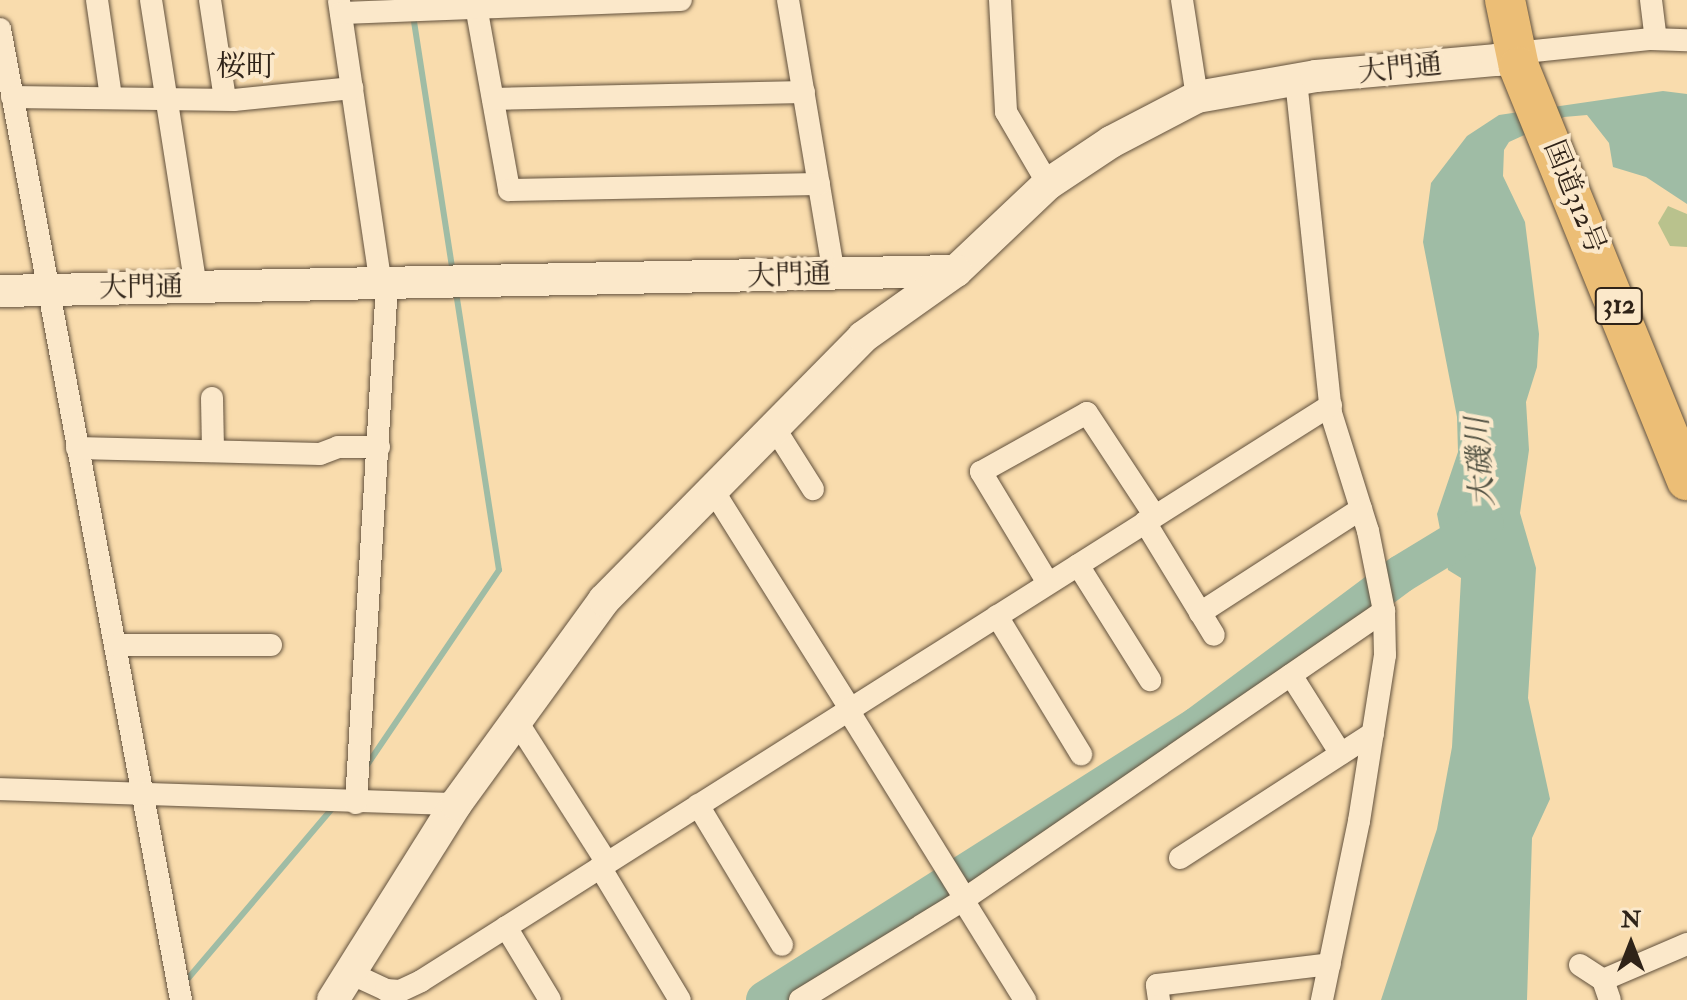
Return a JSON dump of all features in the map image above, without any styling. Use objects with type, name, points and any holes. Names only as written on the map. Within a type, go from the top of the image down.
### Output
[{"type":"highway","name":"国道312号","points":[[1505,0],[1517,60],[1687,480]]},
{"type":"street","points":[[97,0],[111,97]]},
{"type":"street","points":[[151,0],[196,287]]},
{"type":"street","points":[[210,0],[225,99]]},
{"type":"street","points":[[356,803],[379,447],[384,284],[340,7],[681,0]]},
{"type":"street","points":[[788,0],[834,274]]},
{"type":"street","points":[[1000,0],[1006,112],[1048,184]]},
{"type":"street","points":[[1182,0],[1197,97]]},
{"type":"street","points":[[1651,0],[1656,38]]},
{"type":"street","points":[[476,6],[509,190],[819,184]]},
{"type":"street","points":[[0,29],[181,1000]]},
{"type":"street","points":[[1517,60],[1656,38],[1687,40]]},
{"type":"street","name":"大門通","points":[[0,291],[956,271],[1048,184],[1111,142],[1197,97],[1296,80],[1517,60]]},
{"type":"street","points":[[1296,80],[1331,405],[1377,569],[1384,611],[1385,655],[1373,733],[1322,1000]]},
{"type":"street","points":[[12,97],[225,99],[352,88]]},
{"type":"street","points":[[493,99],[804,92]]},
{"type":"street","points":[[333,1000],[456,804],[604,600],[772,424],[863,337],[956,271]]},
{"type":"street","points":[[212,398],[213,451]]},
{"type":"street","points":[[350,973],[373,986],[400,991],[1331,405]]},
{"type":"street","points":[[1048,583],[981,472],[1087,413],[1214,635]]},
{"type":"street","points":[[772,424],[813,489]]},
{"type":"street","points":[[77,448],[320,454],[338,447],[379,447]]},
{"type":"street","points":[[711,487],[1025,1000]]},
{"type":"street","points":[[1200,613],[1361,509]]},
{"type":"street","points":[[1078,565],[1150,680]]},
{"type":"street","points":[[807,998],[958,889],[1291,675],[1384,611]]},
{"type":"street","points":[[997,616],[1081,754]]},
{"type":"street","points":[[115,645],[271,645]]},
{"type":"street","points":[[1291,675],[1341,754]]},
{"type":"street","points":[[516,720],[680,1000]]},
{"type":"street","points":[[1180,858],[1373,733]]},
{"type":"street","points":[[0,789],[456,804]]},
{"type":"street","points":[[698,805],[782,945]]},
{"type":"street","points":[[506,927],[550,1000]]},
{"type":"street","points":[[1580,965],[1607,990],[1687,944]]},
{"type":"street","points":[[1159,1000],[1157,985],[1330,964]]},
{"type":"green space","points":[[1668,206],[1687,214],[1687,247],[1670,246],[1658,223]]},
{"type":"water","name":"大磯川","points":[[1663,91],[1687,94],[1687,204],[1646,177],[1613,167],[1609,143],[1587,115],[1564,117],[1509,142],[1504,150],[1503,176],[1525,222],[1539,334],[1537,367],[1526,402],[1529,450],[1520,513],[1536,568],[1528,698],[1550,799],[1532,838],[1527,1000],[1381,1000],[1437,829],[1452,747],[1461,578],[1448,570],[1437,514],[1458,452],[1457,417],[1423,242],[1431,183],[1467,136],[1499,115]]},
{"type":"waterway","points":[[413,15],[453,273]]},
{"type":"waterway","points":[[365,768],[499,570],[456,292]]},
{"type":"waterway","points":[[765,1000],[1197,726],[1401,574],[1485,523]]},
{"type":"waterway","points":[[185,982],[335,805]]},
{"type":"district","name":"桜町","points":[[246,67]]}]
